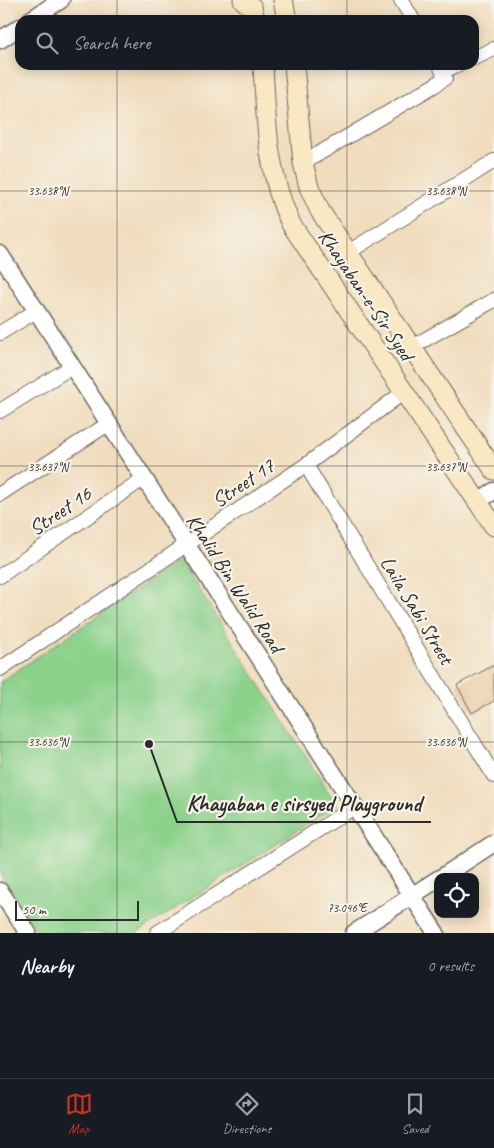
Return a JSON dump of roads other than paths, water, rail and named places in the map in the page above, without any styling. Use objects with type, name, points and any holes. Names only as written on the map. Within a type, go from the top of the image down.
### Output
[{"type":"main road","points":[[243,0],[252,7],[254,15]]},
{"type":"main road","points":[[283,0],[286,15]]},
{"type":"main road","name":"Khayaban-e-Sir Syed","points":[[263,70],[268,140],[273,176],[280,200],[291,224],[494,526]]},
{"type":"main road","name":"Khayaban-e-Sir Syed","points":[[294,70],[303,163],[309,187],[320,211],[494,470]]},
{"type":"street","points":[[38,15],[61,0]]},
{"type":"street","points":[[401,0],[410,15]]},
{"type":"street","points":[[0,40],[15,30]]},
{"type":"street","points":[[479,56],[494,49]]},
{"type":"street","points":[[303,163],[446,70]]},
{"type":"street","points":[[347,253],[494,161]]},
{"type":"street","name":"Khalid Bin Walid Road","points":[[0,254],[185,545],[436,933]]},
{"type":"street","points":[[412,347],[494,300]]},
{"type":"street","points":[[0,333],[36,311]]},
{"type":"street","points":[[0,411],[71,366]]},
{"type":"street","name":"Street 17","points":[[0,669],[306,465],[404,392]]},
{"type":"street","points":[[0,494],[108,424]]},
{"type":"street","name":"Laila Sabi Street","points":[[306,465],[494,776]]},
{"type":"street","name":"Street 16","points":[[0,576],[143,479]]},
{"type":"street","points":[[478,501],[494,491]]},
{"type":"street","points":[[157,933],[354,807]]},
{"type":"street","points":[[448,873],[494,843]]},
{"type":"street","points":[[354,933],[434,882]]},
{"type":"street","points":[[0,890],[27,933]]},
{"type":"place","name":"Khayaban e sirsyed Playground","points":[[149,744]]}]
